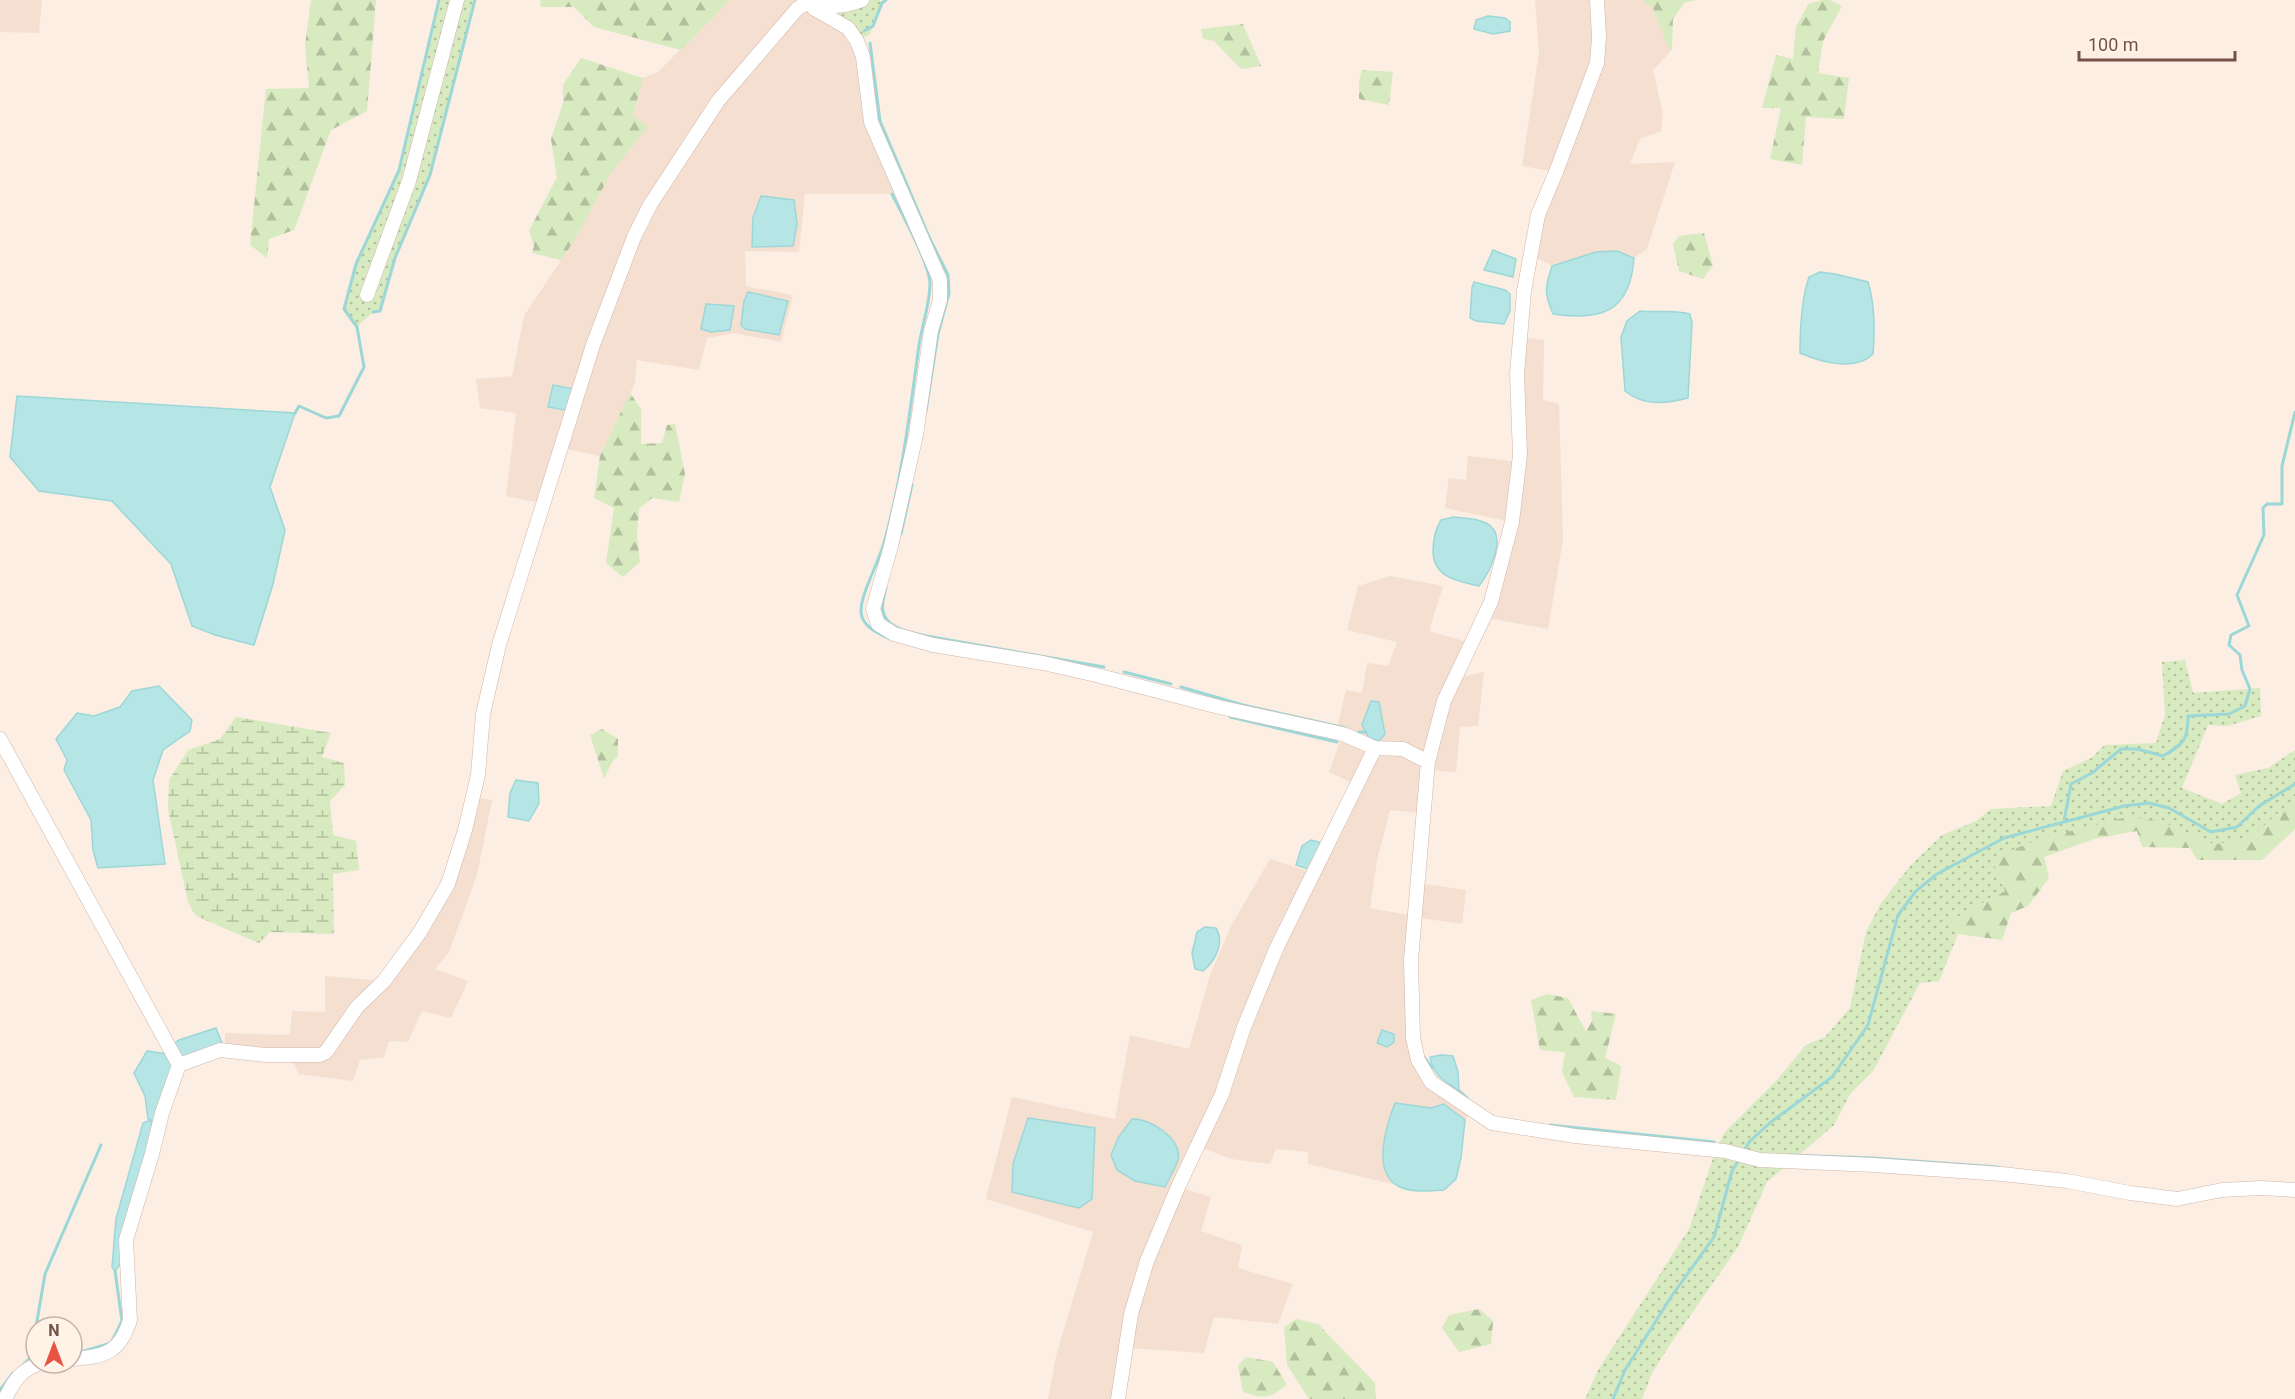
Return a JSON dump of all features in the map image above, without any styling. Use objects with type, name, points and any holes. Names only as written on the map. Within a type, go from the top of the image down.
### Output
[{"type":"street","points":[[367,296],[409,181],[457,0]]},
{"type":"street","points":[[802,2],[823,7],[840,7],[862,0]]},
{"type":"street","points":[[1597,0],[1599,37],[1597,63],[1538,215],[1524,291],[1517,374],[1520,454],[1512,522],[1491,602],[1444,701],[1428,762],[1411,960],[1413,1038],[1418,1060],[1431,1082],[1492,1123],[1575,1136],[1725,1151],[1760,1160],[2002,1174],[2067,1181],[2177,1199],[2222,1190],[2261,1188],[2295,1190]]},
{"type":"street","points":[[802,2],[848,28],[857,41],[863,57],[871,122],[940,280],[940,300],[931,331],[916,435],[891,546],[873,609],[878,624],[894,634],[933,645],[1043,663],[1146,687],[1219,707],[1343,734],[1375,748],[1403,749],[1428,762]]},
{"type":"street","points":[[179,1065],[220,1050],[266,1055],[320,1055],[327,1052],[357,1007],[384,981],[432,912],[448,884],[465,830],[478,775],[483,714],[499,645],[593,345],[634,237],[650,205],[718,101],[802,2]]},
{"type":"street","points":[[0,739],[179,1065],[162,1113],[126,1240],[130,1320],[126,1333],[116,1348],[93,1358],[84,1358]]},
{"type":"street","points":[[1118,1399],[1131,1314],[1147,1261],[1178,1187],[1222,1094],[1245,1027],[1277,947],[1375,748]]},
{"type":"street","points":[[5,1399],[12,1384],[24,1370]]},
{"type":"shaded area","points":[[0,0],[42,0],[39,33],[0,32]]},
{"type":"shaded area","points":[[730,0],[799,0],[857,41],[871,122],[902,194],[805,194],[799,252],[745,251],[746,286],[793,295],[781,342],[734,333],[707,338],[699,370],[637,360],[635,383],[600,456],[562,448],[544,504],[506,496],[516,413],[480,408],[476,379],[512,376],[524,316],[574,241],[611,173],[647,126],[633,116],[643,78],[658,72]]},
{"type":"shaded area","points":[[1535,0],[1642,0],[1653,7],[1670,52],[1653,70],[1663,114],[1661,131],[1640,139],[1630,164],[1675,162],[1647,249],[1634,258],[1617,251],[1596,252],[1552,266],[1531,255],[1556,172],[1522,166],[1539,53]]},
{"type":"shaded area","points":[[1520,337],[1544,340],[1543,400],[1559,404],[1563,540],[1548,629],[1482,617],[1512,522],[1445,508],[1449,478],[1466,480],[1468,456],[1519,462]]},
{"type":"shaded area","points":[[1390,576],[1443,586],[1429,631],[1471,643],[1456,678],[1484,672],[1478,726],[1460,727],[1456,772],[1427,770],[1422,813],[1390,810],[1377,860],[1370,908],[1413,916],[1417,883],[1466,890],[1462,924],[1414,917],[1413,1038],[1431,1082],[1472,1110],[1465,1120],[1444,1104],[1431,1108],[1395,1103],[1387,1172],[1397,1185],[1308,1164],[1308,1152],[1276,1149],[1270,1164],[1231,1159],[1197,1146],[1178,1187],[1211,1197],[1201,1231],[1242,1245],[1238,1268],[1293,1284],[1278,1324],[1214,1317],[1204,1353],[1127,1348],[1118,1399],[1048,1399],[1056,1356],[1093,1232],[986,1199],[1012,1097],[1115,1119],[1130,1035],[1189,1049],[1210,975],[1231,926],[1270,859],[1314,873],[1356,785],[1329,772],[1343,734],[1336,732],[1346,690],[1362,693],[1367,663],[1388,666],[1397,642],[1347,630],[1358,586]],"holes":[[[1095,1128],[1091,1199],[1079,1208]]]},
{"type":"shaded area","points":[[473,797],[492,800],[477,875],[449,952],[435,969],[468,981],[451,1018],[422,1011],[408,1042],[389,1041],[384,1057],[360,1060],[353,1081],[299,1074],[289,1055],[225,1050],[225,1033],[290,1035],[292,1011],[325,1012],[325,976],[384,981],[448,884]]},
{"type":"green space","points":[[311,0],[376,0],[367,111],[331,130],[294,230],[269,239],[267,258],[250,245],[266,89],[309,88],[305,45]]},
{"type":"green space","points":[[439,0],[475,0],[430,175],[395,258],[380,311],[373,312],[357,327],[344,309],[356,264],[399,170]]},
{"type":"green space","points":[[540,0],[730,0],[681,50],[594,27],[574,7],[541,7]]},
{"type":"green space","points":[[805,0],[880,0],[882,3],[870,34],[857,41]]},
{"type":"green space","points":[[1642,0],[1695,0],[1684,3],[1673,19],[1670,52],[1653,8]]},
{"type":"green space","points":[[1830,0],[1842,6],[1823,41],[1818,73],[1849,78],[1844,119],[1806,117],[1802,165],[1770,159],[1781,108],[1762,108],[1776,55],[1793,59],[1796,27],[1808,4]]},
{"type":"green space","points":[[1243,24],[1261,66],[1241,69],[1214,41],[1203,39],[1201,29]]},
{"type":"green space","points":[[581,58],[643,78],[633,116],[648,126],[611,173],[574,241],[561,260],[532,253],[534,246],[529,231],[557,177],[551,139],[563,103],[563,85]]},
{"type":"green space","points":[[1362,70],[1393,72],[1389,105],[1359,99]]},
{"type":"green space","points":[[1704,233],[1713,265],[1703,279],[1679,271],[1673,244],[1679,236]]},
{"type":"green space","points":[[630,393],[641,409],[641,444],[662,443],[667,425],[675,424],[685,474],[679,502],[652,498],[639,509],[637,536],[640,562],[623,577],[606,563],[614,508],[594,498],[600,456]]},
{"type":"green space","points":[[2185,660],[2193,693],[2260,688],[2261,716],[2227,726],[2208,725],[2182,788],[2222,804],[2241,793],[2235,775],[2268,768],[2295,750],[2295,802],[2289,803],[2248,841],[2213,844],[2160,821],[2081,829],[2043,838],[2001,878],[2005,891],[1952,920],[1958,934],[1939,981],[1920,983],[1873,1071],[1850,1094],[1834,1125],[1767,1182],[1738,1247],[1667,1349],[1652,1373],[1642,1399],[1585,1399],[1598,1370],[1689,1229],[1716,1150],[1725,1132],[1777,1080],[1806,1045],[1825,1037],[1850,1008],[1866,932],[1881,903],[1910,866],[1942,835],[1976,821],[1991,809],[2051,806],[2063,771],[2091,758],[2105,745],[2156,743],[2165,715],[2162,662]]},
{"type":"green space","points":[[236,717],[331,733],[322,757],[344,763],[345,785],[330,801],[333,835],[356,841],[359,870],[333,874],[334,934],[270,932],[259,943],[196,916],[188,902],[168,809],[169,780],[188,750],[220,739]]},
{"type":"green space","points":[[602,729],[618,739],[618,756],[612,762],[604,779],[590,735]]},
{"type":"green space","points":[[2295,802],[2295,829],[2262,860],[2197,860],[2190,848],[2142,847],[2137,831],[2094,839],[2044,857],[2049,878],[2028,906],[2011,913],[2002,940],[1958,934],[1952,920],[2005,891],[1991,858],[2043,838],[2127,817],[2160,821],[2213,844],[2247,841],[2289,803]]},
{"type":"green space","points":[[1547,994],[1568,998],[1586,1032],[1592,1021],[1591,1011],[1616,1014],[1605,1058],[1621,1066],[1616,1100],[1574,1097],[1562,1072],[1565,1052],[1540,1050],[1531,1000]]},
{"type":"green space","points":[[1479,1309],[1493,1321],[1491,1344],[1459,1352],[1442,1328],[1449,1315]]},
{"type":"green space","points":[[1296,1319],[1318,1324],[1375,1383],[1376,1399],[1309,1399],[1287,1365],[1284,1327]]},
{"type":"green space","points":[[1246,1357],[1273,1362],[1287,1385],[1266,1396],[1243,1392],[1238,1366]]},
{"type":"water","points":[[1488,16],[1505,18],[1510,22],[1510,31],[1493,34],[1474,29],[1476,20]]},
{"type":"water","points":[[761,196],[794,200],[797,224],[793,246],[752,247],[753,218]]},
{"type":"water","points":[[1493,250],[1516,259],[1513,277],[1484,270]]},
{"type":"water","points":[[1617,251],[1634,258],[1627,291],[1620,301],[1599,314],[1570,316],[1553,314],[1546,290],[1552,266],[1596,252]]},
{"type":"water","points":[[1820,272],[1868,282],[1873,308],[1874,336],[1873,354],[1866,359],[1857,363],[1838,364],[1800,353],[1806,286],[1809,277]]},
{"type":"water","points":[[1474,282],[1505,290],[1510,294],[1510,311],[1504,324],[1476,321],[1470,318]]},
{"type":"water","points":[[748,292],[788,301],[779,335],[745,329],[741,325],[744,301]]},
{"type":"water","points":[[706,304],[734,306],[730,330],[711,332],[701,329]]},
{"type":"water","points":[[1640,311],[1690,314],[1692,323],[1688,398],[1671,402],[1655,402],[1639,399],[1625,391],[1621,337],[1627,321]]},
{"type":"water","points":[[553,385],[574,389],[570,411],[548,407]]},
{"type":"water","points":[[17,396],[295,413],[270,487],[285,530],[273,584],[254,645],[215,635],[192,626],[171,564],[112,501],[39,491],[10,457]]},
{"type":"water","points":[[1453,517],[1474,519],[1493,528],[1497,544],[1495,553],[1488,572],[1479,586],[1448,577],[1442,573],[1434,561],[1433,543],[1437,528],[1441,520]]},
{"type":"water","points":[[159,686],[192,720],[190,731],[163,750],[153,780],[165,864],[98,868],[93,850],[91,820],[64,770],[67,760],[56,739],[77,713],[94,716],[120,707],[132,691]]},
{"type":"water","points":[[1371,701],[1379,702],[1385,734],[1379,741],[1369,738],[1362,725]]},
{"type":"water","points":[[516,780],[538,783],[539,803],[529,821],[508,817],[510,793]]},
{"type":"water","points":[[1311,840],[1322,843],[1317,861],[1308,869],[1296,865],[1302,846]]},
{"type":"water","points":[[1205,927],[1216,928],[1219,934],[1219,946],[1215,957],[1203,971],[1195,969],[1192,953],[1197,932]]},
{"type":"water","points":[[216,1028],[223,1045],[182,1057],[172,1045],[179,1040]]},
{"type":"water","points":[[1382,1030],[1394,1034],[1394,1042],[1387,1047],[1377,1043]]},
{"type":"water","points":[[147,1051],[167,1054],[174,1067],[156,1122],[151,1121],[152,1130],[121,1263],[115,1271],[112,1267],[116,1219],[143,1123],[151,1120],[148,1119],[145,1096],[134,1073]]},
{"type":"water","points":[[1453,1056],[1458,1072],[1459,1091],[1440,1077],[1434,1069],[1430,1057]]},
{"type":"water","points":[[1395,1103],[1431,1108],[1444,1104],[1465,1120],[1456,1179],[1444,1190],[1409,1190],[1398,1186],[1390,1179],[1385,1170],[1383,1147]]},
{"type":"water","points":[[1028,1118],[1095,1128],[1092,1199],[1079,1208],[1012,1192],[1013,1164]]},
{"type":"water","points":[[1132,1119],[1156,1126],[1164,1131],[1175,1145],[1178,1160],[1165,1187],[1135,1181],[1117,1170],[1111,1155],[1118,1138]]},
{"type":"waterway","points":[[295,413],[299,406],[326,418],[339,416],[364,367],[357,327],[344,309],[356,264],[399,170],[439,0]]},
{"type":"waterway","points":[[373,312],[380,311],[395,258],[430,175],[475,0]]},
{"type":"waterway","points":[[864,31],[873,26],[882,3],[886,0]]},
{"type":"waterway","points":[[870,43],[880,121],[930,239],[948,275],[949,293],[938,334],[926,411]]},
{"type":"waterway","points":[[890,639],[867,626],[862,617],[861,605],[884,543],[896,494],[930,283],[920,251],[892,194]]},
{"type":"waterway","points":[[2064,821],[2071,784],[2092,773],[2121,749],[2137,749],[2163,756],[2183,741],[2187,731],[2188,716],[2229,714],[2245,706],[2250,689],[2242,670],[2240,655],[2229,645],[2231,635],[2249,626],[2237,595],[2264,535],[2263,508],[2267,504],[2282,504],[2282,466],[2295,412]]},
{"type":"waterway","points":[[901,534],[912,485]]},
{"type":"waterway","points":[[886,587],[882,605],[885,618],[903,630],[1104,667]]},
{"type":"waterway","points":[[1124,672],[1171,684]]},
{"type":"waterway","points":[[1181,687],[1243,705],[1346,728]]},
{"type":"waterway","points":[[1230,717],[1337,742]]},
{"type":"waterway","points":[[1359,732],[1366,732]]},
{"type":"waterway","points":[[1743,1152],[1750,1141],[1771,1122],[1832,1077],[1868,1025],[1898,915],[1916,891],[1937,874],[2004,838],[2124,806],[2149,803],[2169,808],[2211,832],[2237,827],[2259,806],[2295,784]]},
{"type":"waterway","points":[[1424,1057],[1432,1068]]},
{"type":"waterway","points":[[1459,1091],[1467,1098]]},
{"type":"waterway","points":[[1550,1125],[1714,1142]]},
{"type":"waterway","points":[[38,1315],[45,1274],[101,1145]]},
{"type":"waterway","points":[[1789,1155],[1873,1158],[1998,1167]]},
{"type":"waterway","points":[[1613,1399],[1625,1370],[1671,1297],[1714,1237],[1732,1171],[1740,1158]]},
{"type":"waterway","points":[[84,1351],[111,1343],[122,1321],[115,1271]]},
{"type":"waterway","points":[[0,1390],[13,1373]]}]
